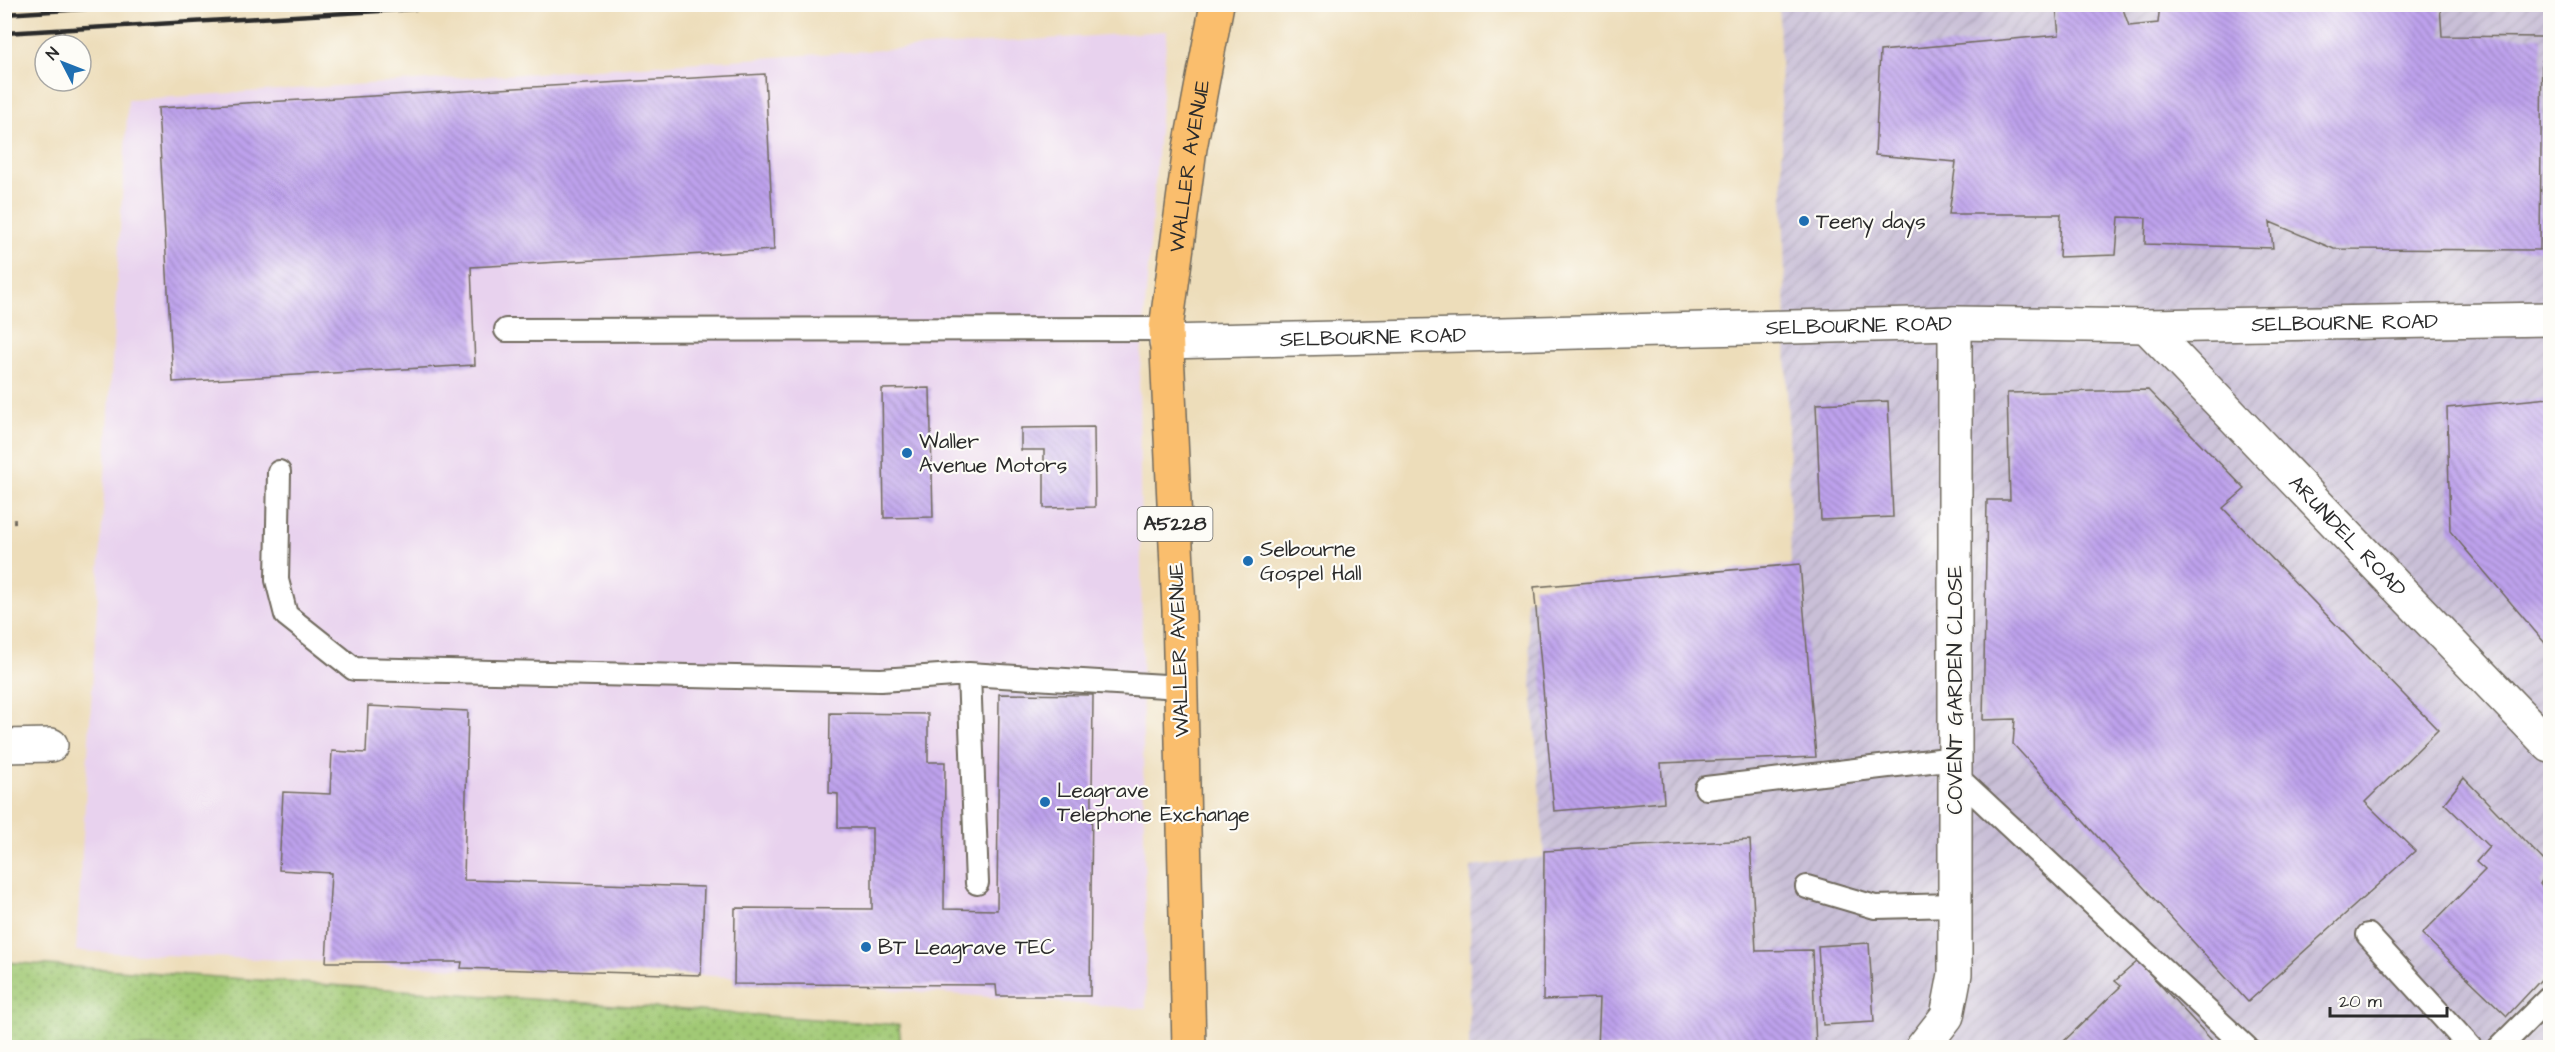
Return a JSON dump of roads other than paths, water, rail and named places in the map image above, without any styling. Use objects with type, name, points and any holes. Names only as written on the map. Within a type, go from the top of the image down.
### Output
[{"type":"main road","name":"WALLER AVENUE","points":[[1187,1046],[1181,687],[1166,335],[1190,148],[1217,4]]},
{"type":"street","name":"SELBOURNE ROAD","points":[[1166,335],[1955,323],[2146,326],[2550,319]]},
{"type":"street","name":"COVENT GARDEN CLOSE","points":[[1922,1047],[1947,1016],[1955,974],[1955,323]]},
{"type":"street","name":"ARUNDEL ROAD","points":[[2146,326],[2550,746]]},
{"type":"street","points":[[4,746],[51,745]]},
{"type":"lane","points":[[506,330],[1166,335]]},
{"type":"lane","points":[[279,472],[277,580],[286,615],[354,669],[881,680],[969,674],[1181,687]]},
{"type":"lane","points":[[969,674],[977,883]]},
{"type":"lane","points":[[1706,788],[1955,767],[2247,1047]]},
{"type":"lane","points":[[1807,887],[1875,907],[1955,905]]},
{"type":"lane","points":[[2368,935],[2471,1047]]},
{"type":"lane","points":[[2499,1047],[2550,997]]},
{"type":"railway","points":[[4,14],[163,4]]},
{"type":"railway","points":[[4,33],[500,4]]},
{"type":"place","name":"Teeny days","points":[[1804,221]]},
{"type":"place","name":"Waller Avenue Motors","points":[[907,453]]},
{"type":"place","name":"Selbourne Gospel Hall","points":[[1248,561]]},
{"type":"place","name":"Leagrave Telephone Exchange","points":[[1045,802]]},
{"type":"place","name":"BT Leagrave TEC","points":[[866,947]]}]
